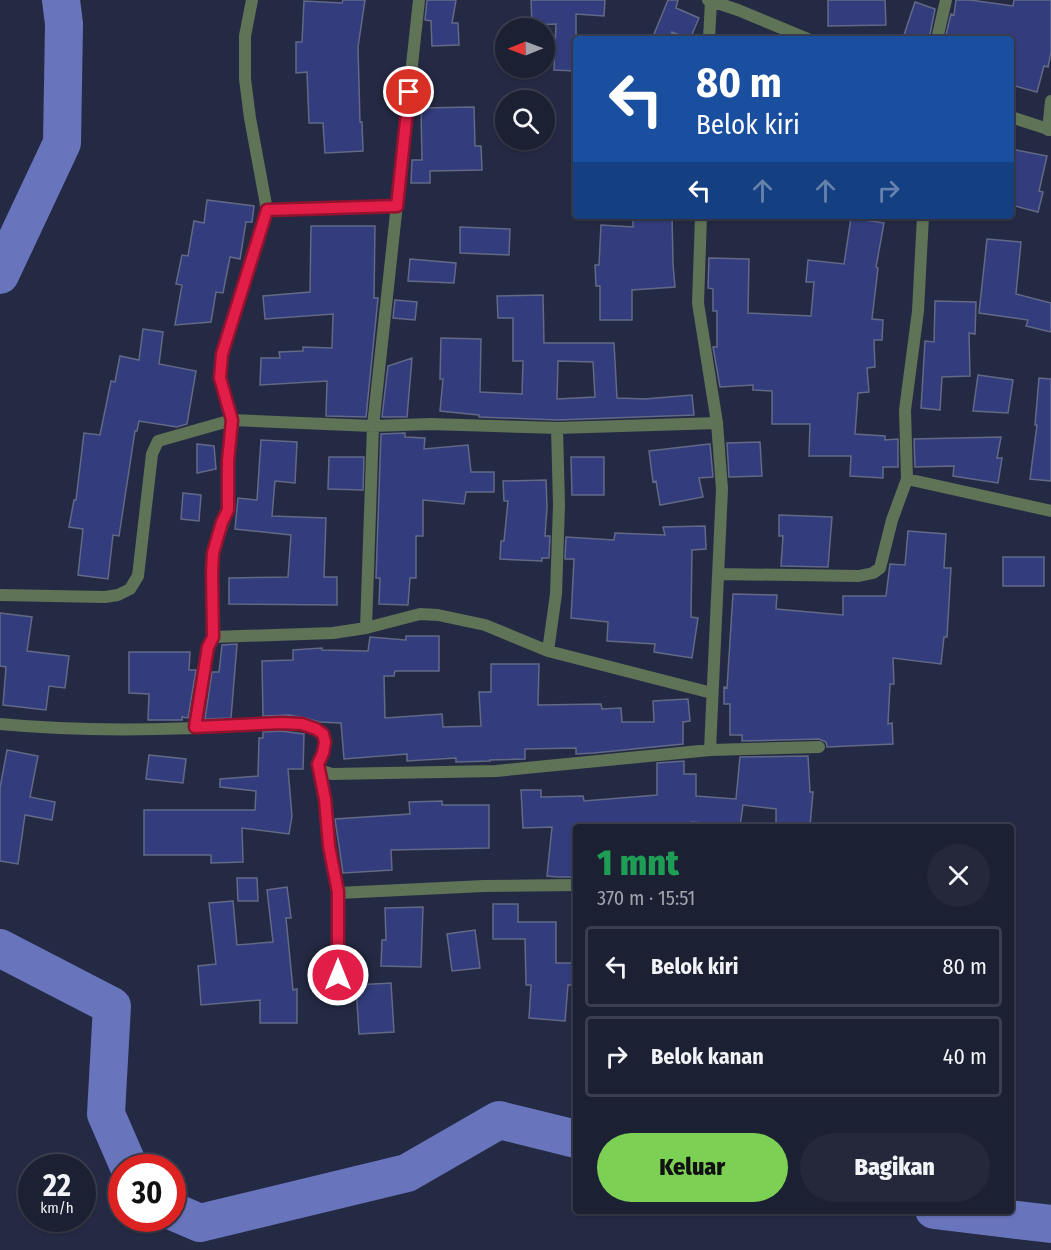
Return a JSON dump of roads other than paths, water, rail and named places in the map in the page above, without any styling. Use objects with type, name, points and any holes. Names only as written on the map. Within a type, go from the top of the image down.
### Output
[{"type":"street","points":[[195,727],[208,647],[213,637],[213,553],[228,510],[228,461],[232,420],[220,378],[222,354],[267,210],[245,79],[245,36],[252,0]]},
{"type":"street","points":[[366,628],[373,426],[419,0]]},
{"type":"street","points":[[938,36],[946,0]]},
{"type":"street","points":[[709,36],[709,1],[742,5],[802,36]]},
{"type":"street","points":[[1014,118],[1050,130],[1051,101]]},
{"type":"street","points":[[267,210],[397,206]]},
{"type":"street","points":[[701,219],[698,303],[717,423],[722,489],[710,750]]},
{"type":"street","points":[[718,573],[832,577],[859,576],[873,573],[880,568],[892,520],[907,479],[904,410],[918,311],[923,219]]},
{"type":"street","points":[[0,595],[105,597],[124,594],[138,576],[143,513],[154,447],[158,441],[165,438],[232,420],[373,426],[430,424],[557,428],[717,423]]},
{"type":"street","points":[[548,651],[556,594],[559,505],[557,428]]},
{"type":"street","points":[[907,479],[1051,511]]},
{"type":"street","points":[[213,637],[333,633],[366,628],[420,614],[438,615],[485,625],[548,651],[712,693]]},
{"type":"street","points":[[0,724],[42,728],[195,727],[281,723],[302,724],[323,734],[325,742],[318,764],[338,892],[338,975]]},
{"type":"street","points":[[319,770],[332,774],[496,771],[710,750],[819,747]]},
{"type":"street","points":[[338,892],[484,885],[573,885]]},
{"type":"waterway","points":[[0,275],[62,143],[64,24],[61,0]]},
{"type":"waterway","points":[[0,948],[112,1006],[106,1114],[123,1154]]},
{"type":"waterway","points":[[186,1217],[200,1223],[407,1173],[499,1120],[573,1138]]},
{"type":"waterway","points":[[967,1214],[1051,1224]]}]
